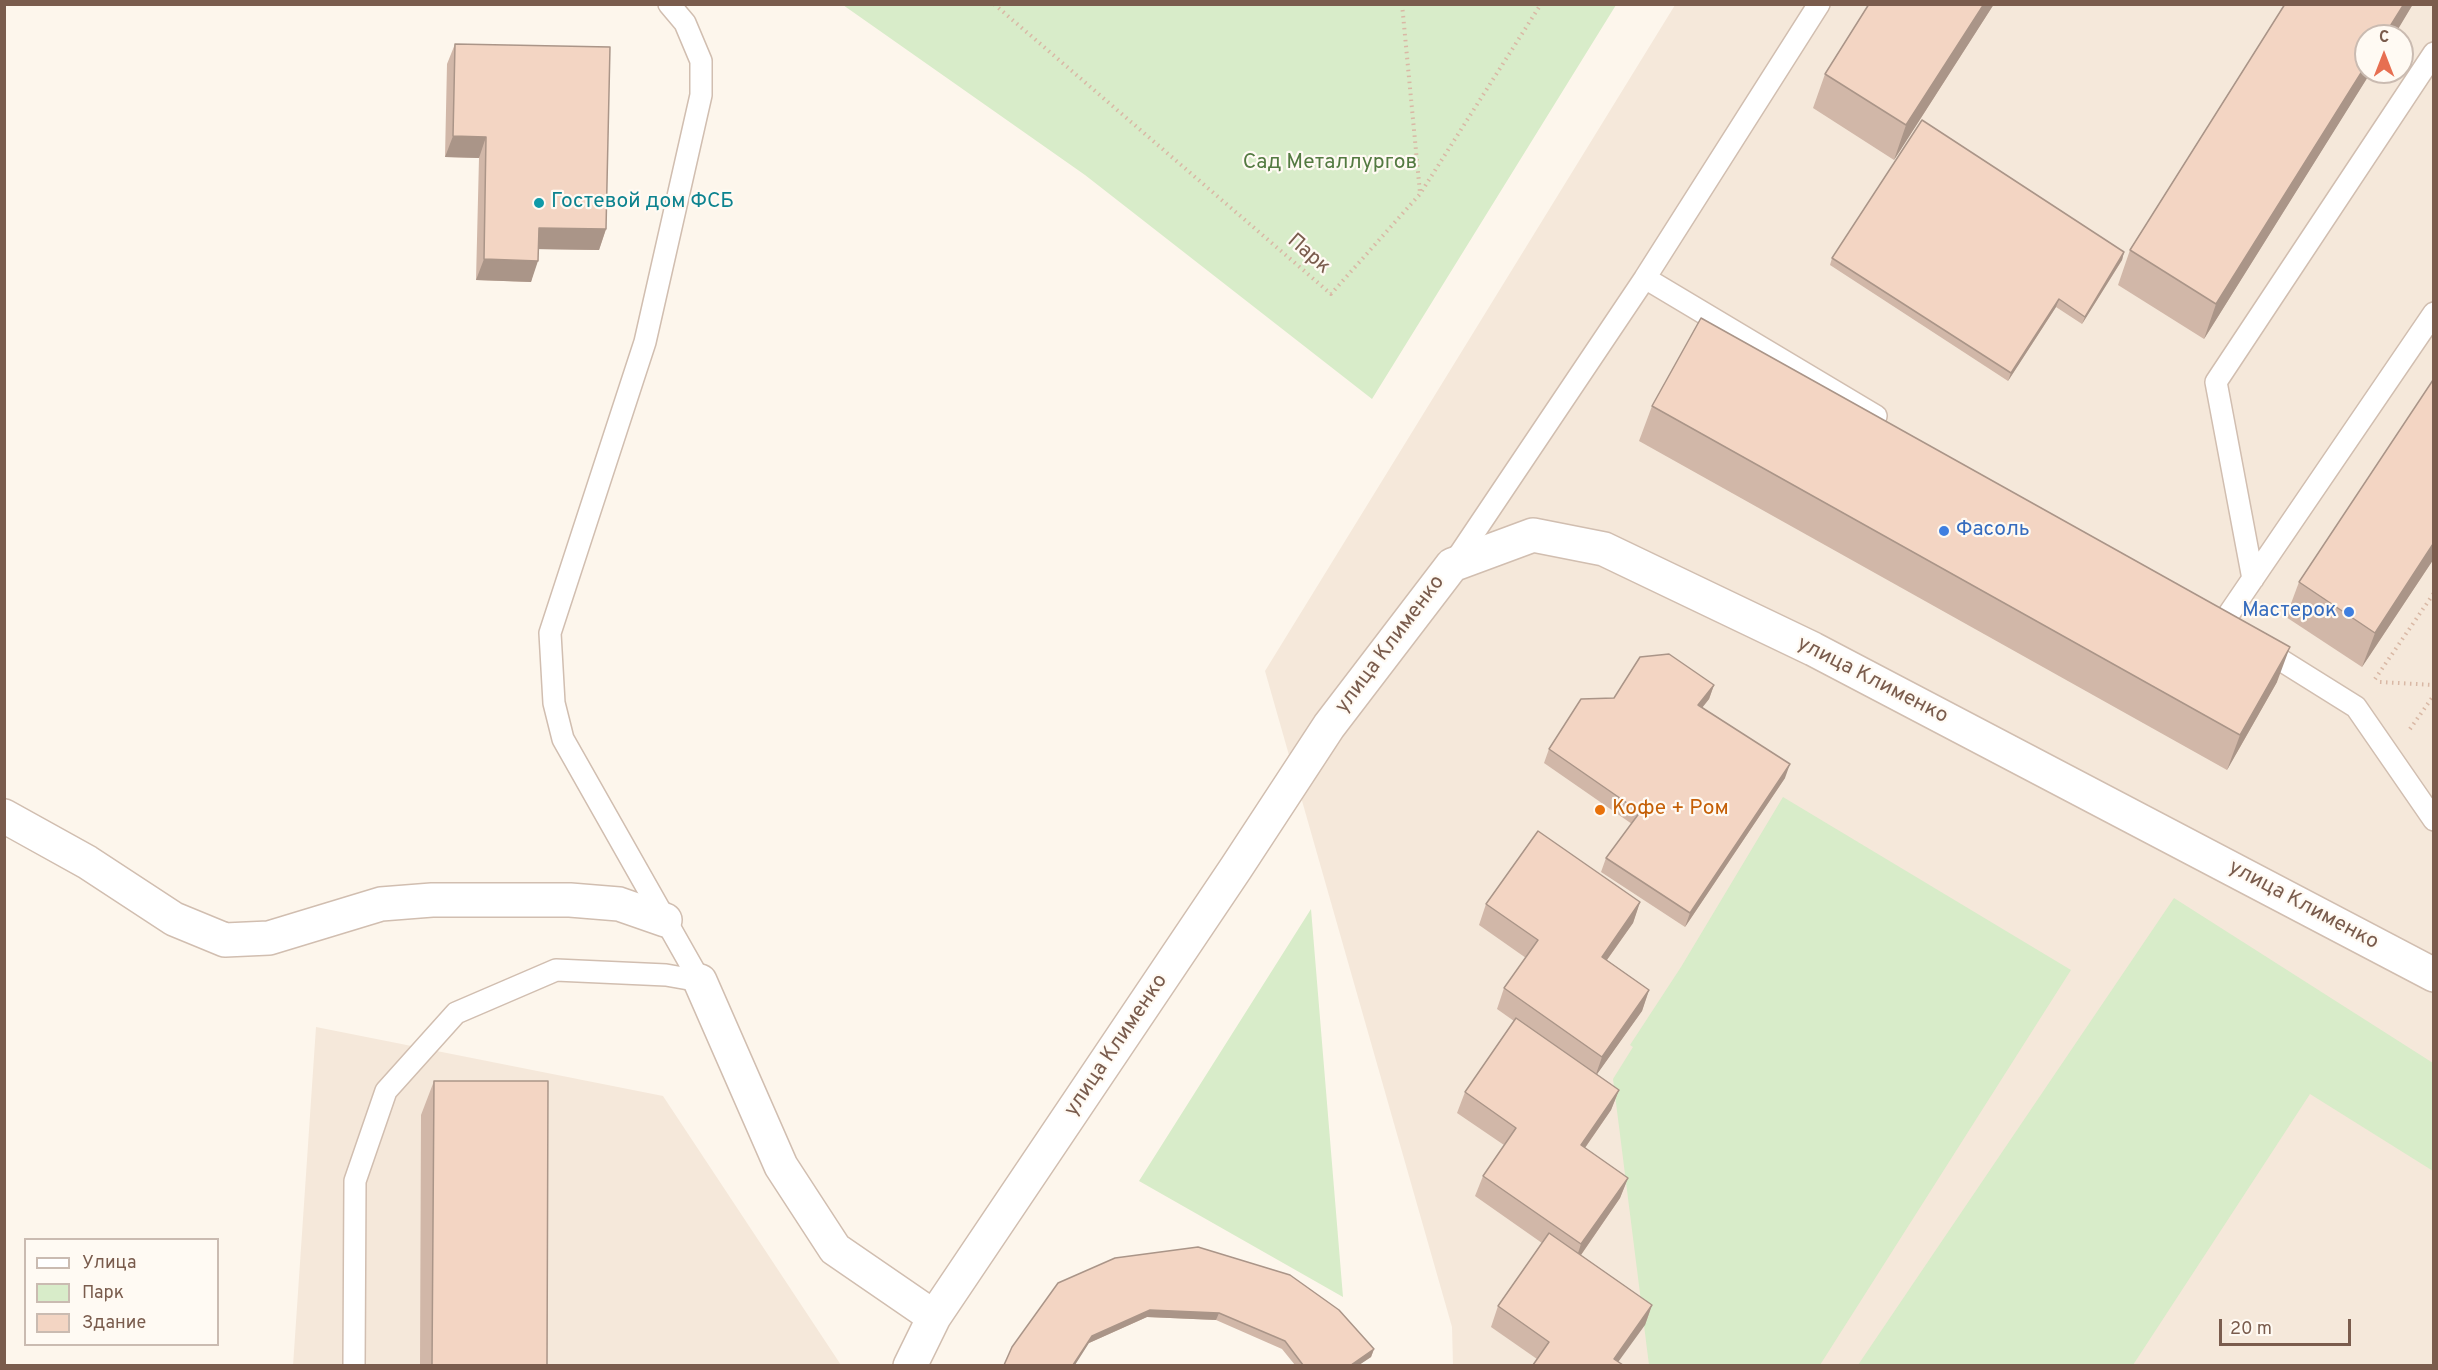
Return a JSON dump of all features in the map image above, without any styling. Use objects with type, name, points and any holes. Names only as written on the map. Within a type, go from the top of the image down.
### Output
[{"type":"street","name":"улица Клименко","points":[[910,1365],[934,1317],[1329,726],[1452,565],[1533,535],[1604,549],[1813,649],[2433,975]]},
{"type":"street","points":[[4,816],[87,862],[174,919],[225,940],[269,938],[381,904],[432,900],[570,900],[619,904],[665,920]]},
{"type":"street","points":[[700,981],[781,1166],[836,1249],[934,1317]]},
{"type":"lane","points":[[669,4],[685,23],[701,61],[701,94],[645,342],[550,633],[554,703],[563,738],[700,981]]},
{"type":"lane","points":[[1452,565],[1645,278],[1819,4]]},
{"type":"lane","points":[[2253,579],[2216,382],[2433,52]]},
{"type":"lane","points":[[1645,278],[1898,430]]},
{"type":"lane","points":[[2222,624],[2433,314]]},
{"type":"lane","points":[[2202,612],[2356,707],[2433,820]]},
{"type":"lane","points":[[354,1365],[355,1182],[386,1091],[456,1013],[556,970],[666,975],[700,981]]},
{"type":"path","name":"Парк","points":[[994,4],[1331,294],[1420,194],[1541,4]]},
{"type":"path","points":[[1402,4],[1420,194]]},
{"type":"path","points":[[2433,593],[2374,681],[2433,685]]},
{"type":"shaded area","points":[[1675,5],[2433,5],[2433,1365],[1453,1365],[1452,1327],[1265,671]]},
{"type":"shaded area","points":[[316,1027],[663,1096],[841,1365],[293,1366]]},
{"type":"green space","name":"Сад Металлургов","points":[[843,5],[1616,5],[1372,399],[1085,175]]},
{"type":"green space","points":[[1783,797],[2071,970],[1820,1365],[1649,1365],[1613,1079],[1633,1047],[1630,1045],[1681,967]]},
{"type":"green space","points":[[2174,898],[2433,1063],[2433,1171],[2310,1094],[2133,1365],[1858,1365]]},
{"type":"green space","points":[[1311,909],[1343,1297],[1139,1181]]},
{"type":"building","points":[[1869,4],[1984,4],[1906,125],[1825,74]]},
{"type":"building","points":[[2285,4],[2404,4],[2392,24],[2354,24],[2354,84],[2216,304],[2130,250]]},
{"type":"building","name":"Гостевой дом ФСБ","points":[[455,44],[610,47],[606,229],[539,228],[538,261],[484,259],[486,137],[453,136]]},
{"type":"building","points":[[1922,120],[2124,252],[2085,317],[2059,299],[2011,373],[1832,258]]},
{"type":"building","points":[[1701,318],[2290,647],[2240,735],[1652,406]]},
{"type":"building","points":[[2433,380],[2433,544],[2375,633],[2299,582]]},
{"type":"building","points":[[1669,654],[1714,685],[1698,705],[1790,764],[1690,913],[1606,858],[1640,812],[1549,749],[1581,699],[1614,698],[1640,657]]},
{"type":"building","points":[[1538,831],[1640,902],[1602,957],[1649,990],[1602,1057],[1504,988],[1538,940],[1486,904]]},
{"type":"building","points":[[1516,1018],[1619,1090],[1581,1145],[1628,1178],[1581,1244],[1483,1176],[1516,1128],[1465,1092]]},
{"type":"building","points":[[434,1081],[548,1081],[547,1365],[432,1365]]},
{"type":"building","points":[[1549,1233],[1652,1305],[1614,1359],[1623,1365],[1533,1365],[1549,1342],[1498,1306]]},
{"type":"building","points":[[1198,1247],[1290,1275],[1339,1310],[1374,1349],[1351,1365],[1303,1365],[1285,1341],[1219,1313],[1150,1310],[1092,1336],[1073,1365],[1004,1365],[1012,1347],[1058,1283],[1115,1258]]},
{"type":"place","name":"Гостевой дом ФСБ","points":[[539,203]]},
{"type":"place","name":"Фасоль","points":[[1944,531]]},
{"type":"place","name":"Мастерок","points":[[2349,612]]},
{"type":"place","name":"Кофе + Ром","points":[[1600,810]]}]
